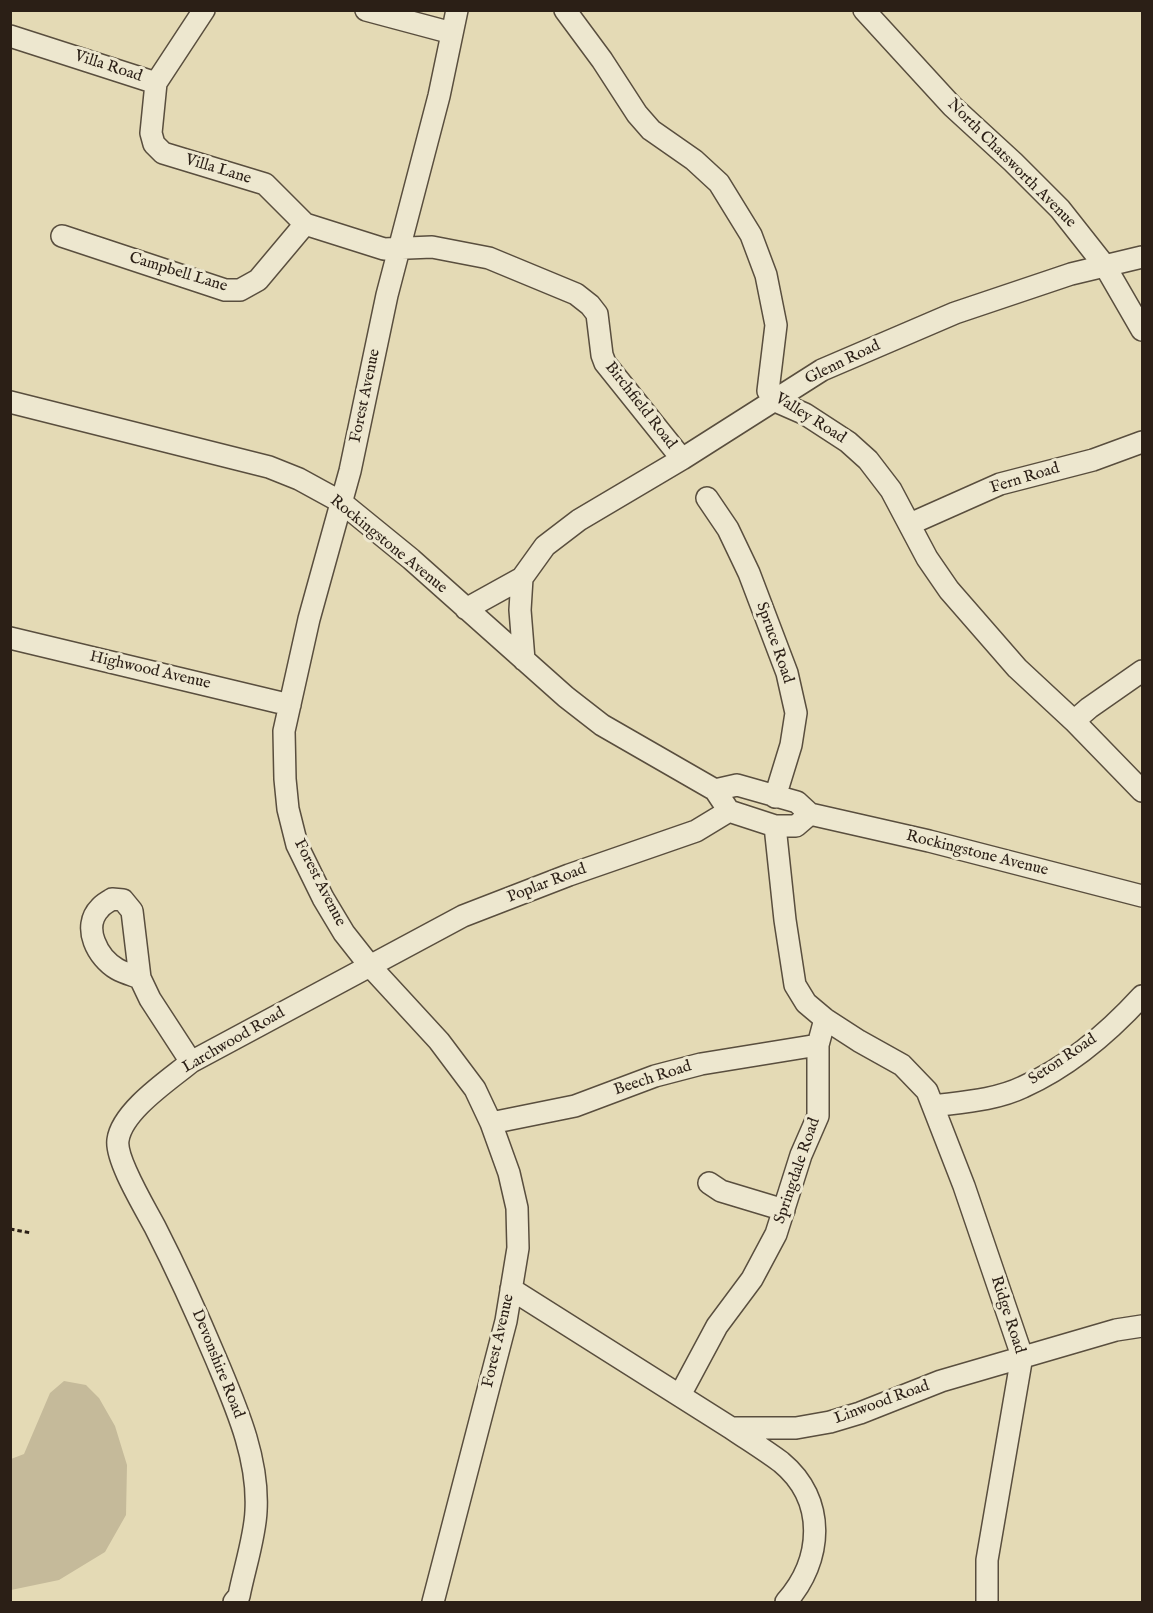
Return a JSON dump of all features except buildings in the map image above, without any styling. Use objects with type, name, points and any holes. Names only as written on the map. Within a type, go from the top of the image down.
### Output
[{"type":"street","name":"Villa Road","points":[[10,36],[156,83],[204,10]]},
{"type":"street","points":[[366,10],[452,33]]},
{"type":"street","name":"Forest Avenue","points":[[433,1602],[506,1321],[518,1248],[517,1208],[509,1173],[491,1123],[475,1089],[439,1041],[369,966],[344,933],[297,845],[288,809],[284,730],[309,619],[341,502],[399,249],[439,96],[457,10]]},
{"type":"street","name":"Valley Road","points":[[565,10],[651,130],[694,160],[719,183],[751,235],[766,275],[776,325],[768,391],[773,400],[805,414],[848,442],[868,460],[891,490],[927,558],[949,590],[1017,668],[1074,721],[1143,791]]},
{"type":"street","name":"North Chatsworth Avenue","points":[[864,10],[952,106],[1060,209],[1105,266],[1143,330]]},
{"type":"street","name":"Villa Lane","points":[[156,83],[151,133],[153,144],[163,153],[265,184],[305,224],[384,249],[399,249]]},
{"type":"street","name":"Campbell Lane","points":[[62,236],[225,290],[240,290],[258,280],[305,224]]},
{"type":"street","name":"Birchfield Road","points":[[399,249],[432,247],[489,258],[576,294],[597,314],[605,363],[681,459]]},
{"type":"street","name":"Glenn Road","points":[[466,609],[522,578],[545,546],[579,520],[822,370],[955,313],[1071,273],[1143,256]]},
{"type":"street","name":"Rockingstone Avenue","points":[[10,402],[268,467],[299,479],[341,502],[411,559],[566,697],[602,725],[715,790],[729,811]]},
{"type":"street","name":"Fern Road","points":[[910,524],[1000,484],[1093,460],[1143,442]]},
{"type":"street","name":"Spruce Road","points":[[707,498],[728,529],[749,573],[787,673],[796,713],[791,745],[775,797]]},
{"type":"street","points":[[522,578],[520,610],[524,660]]},
{"type":"street","name":"Highwood Avenue","points":[[10,638],[290,705]]},
{"type":"street","points":[[1074,721],[1143,671]]},
{"type":"street","name":"Rockingstone Avenue","points":[[715,790],[737,785],[797,802],[810,814],[929,841],[1143,896]]},
{"type":"street","points":[[729,811],[776,826],[796,826],[810,814]]},
{"type":"street","name":"Poplar Road","points":[[369,966],[463,916],[569,875],[696,831],[729,811]]},
{"type":"street","points":[[776,826],[785,920],[795,985],[806,1004],[825,1019],[902,1065],[927,1091],[933,1107]]},
{"type":"street","points":[[140,978],[117,969],[103,958],[93,942],[92,923],[98,909],[112,899],[123,900],[132,911],[140,978],[150,999],[191,1062]]},
{"type":"street","name":"Larchwood Road","points":[[118,1137],[123,1124],[153,1092],[191,1062],[369,966]]},
{"type":"street","name":"Seton Road","points":[[933,1107],[985,1098],[1021,1088],[1051,1072],[1091,1044],[1143,996]]},
{"type":"street","name":"Springdale Road","points":[[680,1395],[717,1326],[752,1279],[776,1234],[801,1155],[818,1116],[818,1045],[825,1019]]},
{"type":"street","name":"Beech Road","points":[[491,1123],[574,1106],[655,1076],[701,1064],[818,1045]]},
{"type":"street","name":"Ridge Road","points":[[933,1107],[964,1186],[1022,1356],[987,1560],[987,1602]]},
{"type":"street","name":"Devonshire Road","points":[[118,1137],[117,1145],[126,1171],[186,1290],[233,1400],[252,1457],[256,1513],[238,1596],[234,1602]]},
{"type":"street","points":[[709,1183],[721,1191],[784,1209]]},
{"type":"street","points":[[511,1289],[680,1395],[782,1463],[801,1485],[810,1504],[816,1527],[812,1557],[805,1577],[786,1602]]},
{"type":"street","name":"Linwood Road","points":[[731,1428],[796,1428],[830,1422],[860,1413],[941,1381],[1022,1356],[1116,1330],[1143,1326]]},
{"type":"path","points":[[10,1229],[31,1233]]},
{"type":"shaded area","points":[[64,1381],[86,1385],[99,1398],[115,1426],[127,1465],[126,1515],[105,1552],[59,1580],[11,1590],[11,1459],[24,1454],[50,1393]]}]
